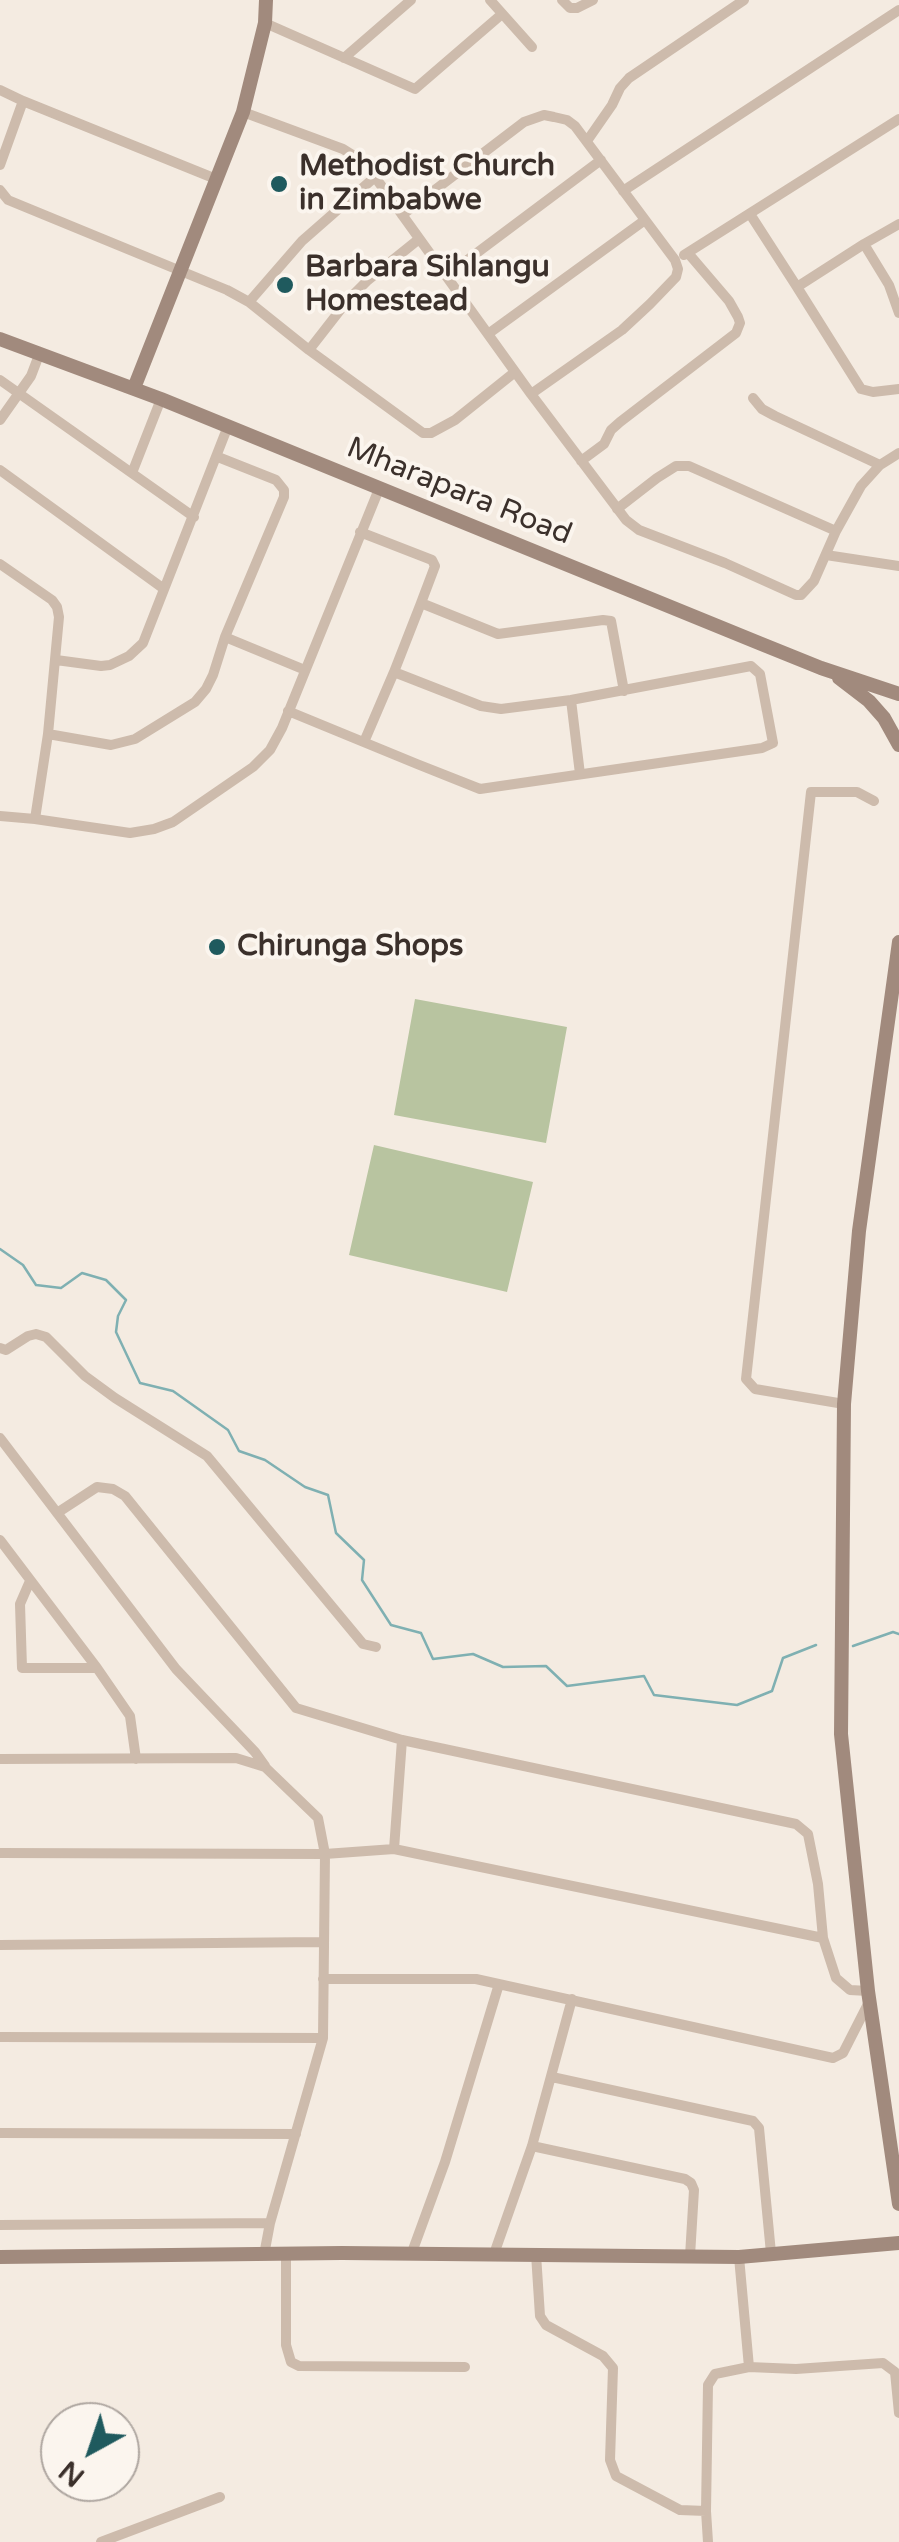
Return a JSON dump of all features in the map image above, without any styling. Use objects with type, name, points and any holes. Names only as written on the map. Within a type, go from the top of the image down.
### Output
[{"type":"main road","points":[[134,388],[243,112],[265,24],[266,0]]},
{"type":"main road","name":"Mharapara Road","points":[[0,339],[134,388],[821,668],[899,694]]},
{"type":"main road","points":[[821,668],[869,701],[899,745]]},
{"type":"main road","points":[[899,942],[859,1231],[844,1404],[840,1734],[868,1996],[899,2204]]},
{"type":"main road","points":[[0,2257],[739,2257],[899,2243]]},
{"type":"street","points":[[344,58],[411,0]]},
{"type":"street","points":[[490,0],[532,47]]},
{"type":"street","points":[[562,0],[570,8],[577,8],[594,0]]},
{"type":"street","points":[[714,0],[722,14]]},
{"type":"street","points":[[586,141],[628,78],[744,0]]},
{"type":"street","points":[[623,191],[899,10]]},
{"type":"street","points":[[265,24],[415,89],[502,14]]},
{"type":"street","points":[[0,90],[216,179]]},
{"type":"street","points":[[0,165],[23,101]]},
{"type":"street","points":[[243,112],[343,149],[359,159],[617,509],[639,530],[802,595],[810,587],[861,486],[880,465],[899,454]]},
{"type":"street","points":[[402,215],[531,118],[544,116],[567,120],[576,126],[675,260],[676,278],[650,304],[622,330],[531,394]]},
{"type":"street","points":[[675,260],[899,118]]},
{"type":"street","points":[[446,276],[600,160]]},
{"type":"street","points":[[249,302],[302,241],[374,177]]},
{"type":"street","points":[[0,190],[8,200],[249,302],[423,433],[455,420],[514,372]]},
{"type":"street","points":[[750,214],[861,388],[873,392],[899,388]]},
{"type":"street","points":[[488,334],[645,220]]},
{"type":"street","points":[[797,287],[899,224]]},
{"type":"street","points":[[309,350],[348,300],[420,239]]},
{"type":"street","points":[[864,244],[889,285],[899,313]]},
{"type":"street","points":[[581,461],[604,444],[620,422],[736,333],[740,323],[729,301],[688,253]]},
{"type":"street","points":[[0,420],[31,376],[39,354]]},
{"type":"street","points":[[0,380],[194,517]]},
{"type":"street","points":[[753,398],[775,416],[880,465]]},
{"type":"street","points":[[132,474],[161,399]]},
{"type":"street","points":[[56,660],[110,665],[129,656],[143,643],[228,426]]},
{"type":"street","points":[[48,734],[111,744],[135,739],[195,702],[206,690],[284,496],[276,480],[218,457]]},
{"type":"street","points":[[617,509],[676,466],[689,466],[836,531]]},
{"type":"street","points":[[0,470],[164,589]]},
{"type":"street","points":[[0,816],[130,833],[154,829],[173,822],[253,767],[270,750],[288,711],[380,489]]},
{"type":"street","points":[[360,532],[432,560],[435,566],[364,742]]},
{"type":"street","points":[[826,555],[899,566]]},
{"type":"street","points":[[0,564],[52,600],[59,617],[36,818]]},
{"type":"street","points":[[421,603],[498,634],[611,622],[624,691]]},
{"type":"street","points":[[225,637],[304,670]]},
{"type":"street","points":[[288,711],[480,789],[762,748],[773,742],[760,674],[751,666],[624,691],[501,709],[394,672]]},
{"type":"street","points":[[571,700],[580,774]]},
{"type":"street","points":[[844,1404],[755,1389],[746,1378],[811,792],[857,792],[874,801]]},
{"type":"street","points":[[0,1348],[6,1350],[36,1334],[46,1338],[115,1398],[207,1456],[362,1644],[376,1647]]},
{"type":"street","points":[[0,1438],[176,1669],[318,1818],[324,1854],[323,2038],[264,2255]]},
{"type":"street","points":[[56,1513],[97,1487],[125,1496],[296,1708],[402,1740],[796,1824],[808,1834],[823,1938],[836,1978],[850,1990],[868,1996],[843,2053],[833,2058],[476,1979],[323,1979]]},
{"type":"street","points":[[0,1540],[130,1716],[136,1759]]},
{"type":"street","points":[[30,1580],[20,1604],[22,1668],[97,1668]]},
{"type":"street","points":[[394,1849],[402,1740]]},
{"type":"street","points":[[0,1759],[236,1758],[266,1767]]},
{"type":"street","points":[[0,1853],[324,1854],[394,1849],[823,1938]]},
{"type":"street","points":[[0,1945],[322,1942]]},
{"type":"street","points":[[410,2254],[445,2162],[499,1984]]},
{"type":"street","points":[[494,2254],[532,2146],[572,2000]]},
{"type":"street","points":[[0,2037],[323,2038]]},
{"type":"street","points":[[552,2076],[753,2121],[759,2128],[771,2254]]},
{"type":"street","points":[[0,2133],[296,2134]]},
{"type":"street","points":[[532,2146],[691,2183],[694,2190],[690,2256]]},
{"type":"street","points":[[0,2225],[270,2223]]},
{"type":"street","points":[[536,2254],[540,2316],[546,2324],[603,2356],[612,2368],[610,2460],[616,2476],[680,2510],[706,2511]]},
{"type":"street","points":[[286,2255],[286,2345],[291,2362],[298,2366],[465,2367]]},
{"type":"street","points":[[739,2257],[749,2368]]},
{"type":"street","points":[[708,2542],[709,2380],[719,2372],[884,2363],[895,2372],[899,2413]]},
{"type":"street","points":[[101,2542],[220,2498]]},
{"type":"green space","points":[[415,999],[567,1027],[546,1143],[394,1115]]},
{"type":"green space","points":[[374,1145],[533,1182],[507,1292],[349,1255]]},
{"type":"waterway","points":[[0,1249],[23,1265],[36,1285],[61,1288],[82,1273],[106,1280],[126,1300],[116,1332],[140,1383],[173,1391],[228,1430],[239,1451],[265,1460],[305,1487],[328,1495],[336,1533],[364,1560],[362,1580],[391,1625],[421,1633],[433,1659],[473,1654],[503,1667],[546,1666],[567,1686],[644,1676],[654,1695],[737,1705],[772,1691],[783,1658],[816,1645]]},
{"type":"waterway","points":[[853,1646],[893,1632],[899,1634]]},
{"type":"place","name":"Methodist Church in Zimbabwe","points":[[279,184]]},
{"type":"place","name":"Barbara Sihlangu Homestead","points":[[285,285]]},
{"type":"place","name":"Chirunga Shops","points":[[217,947]]}]
